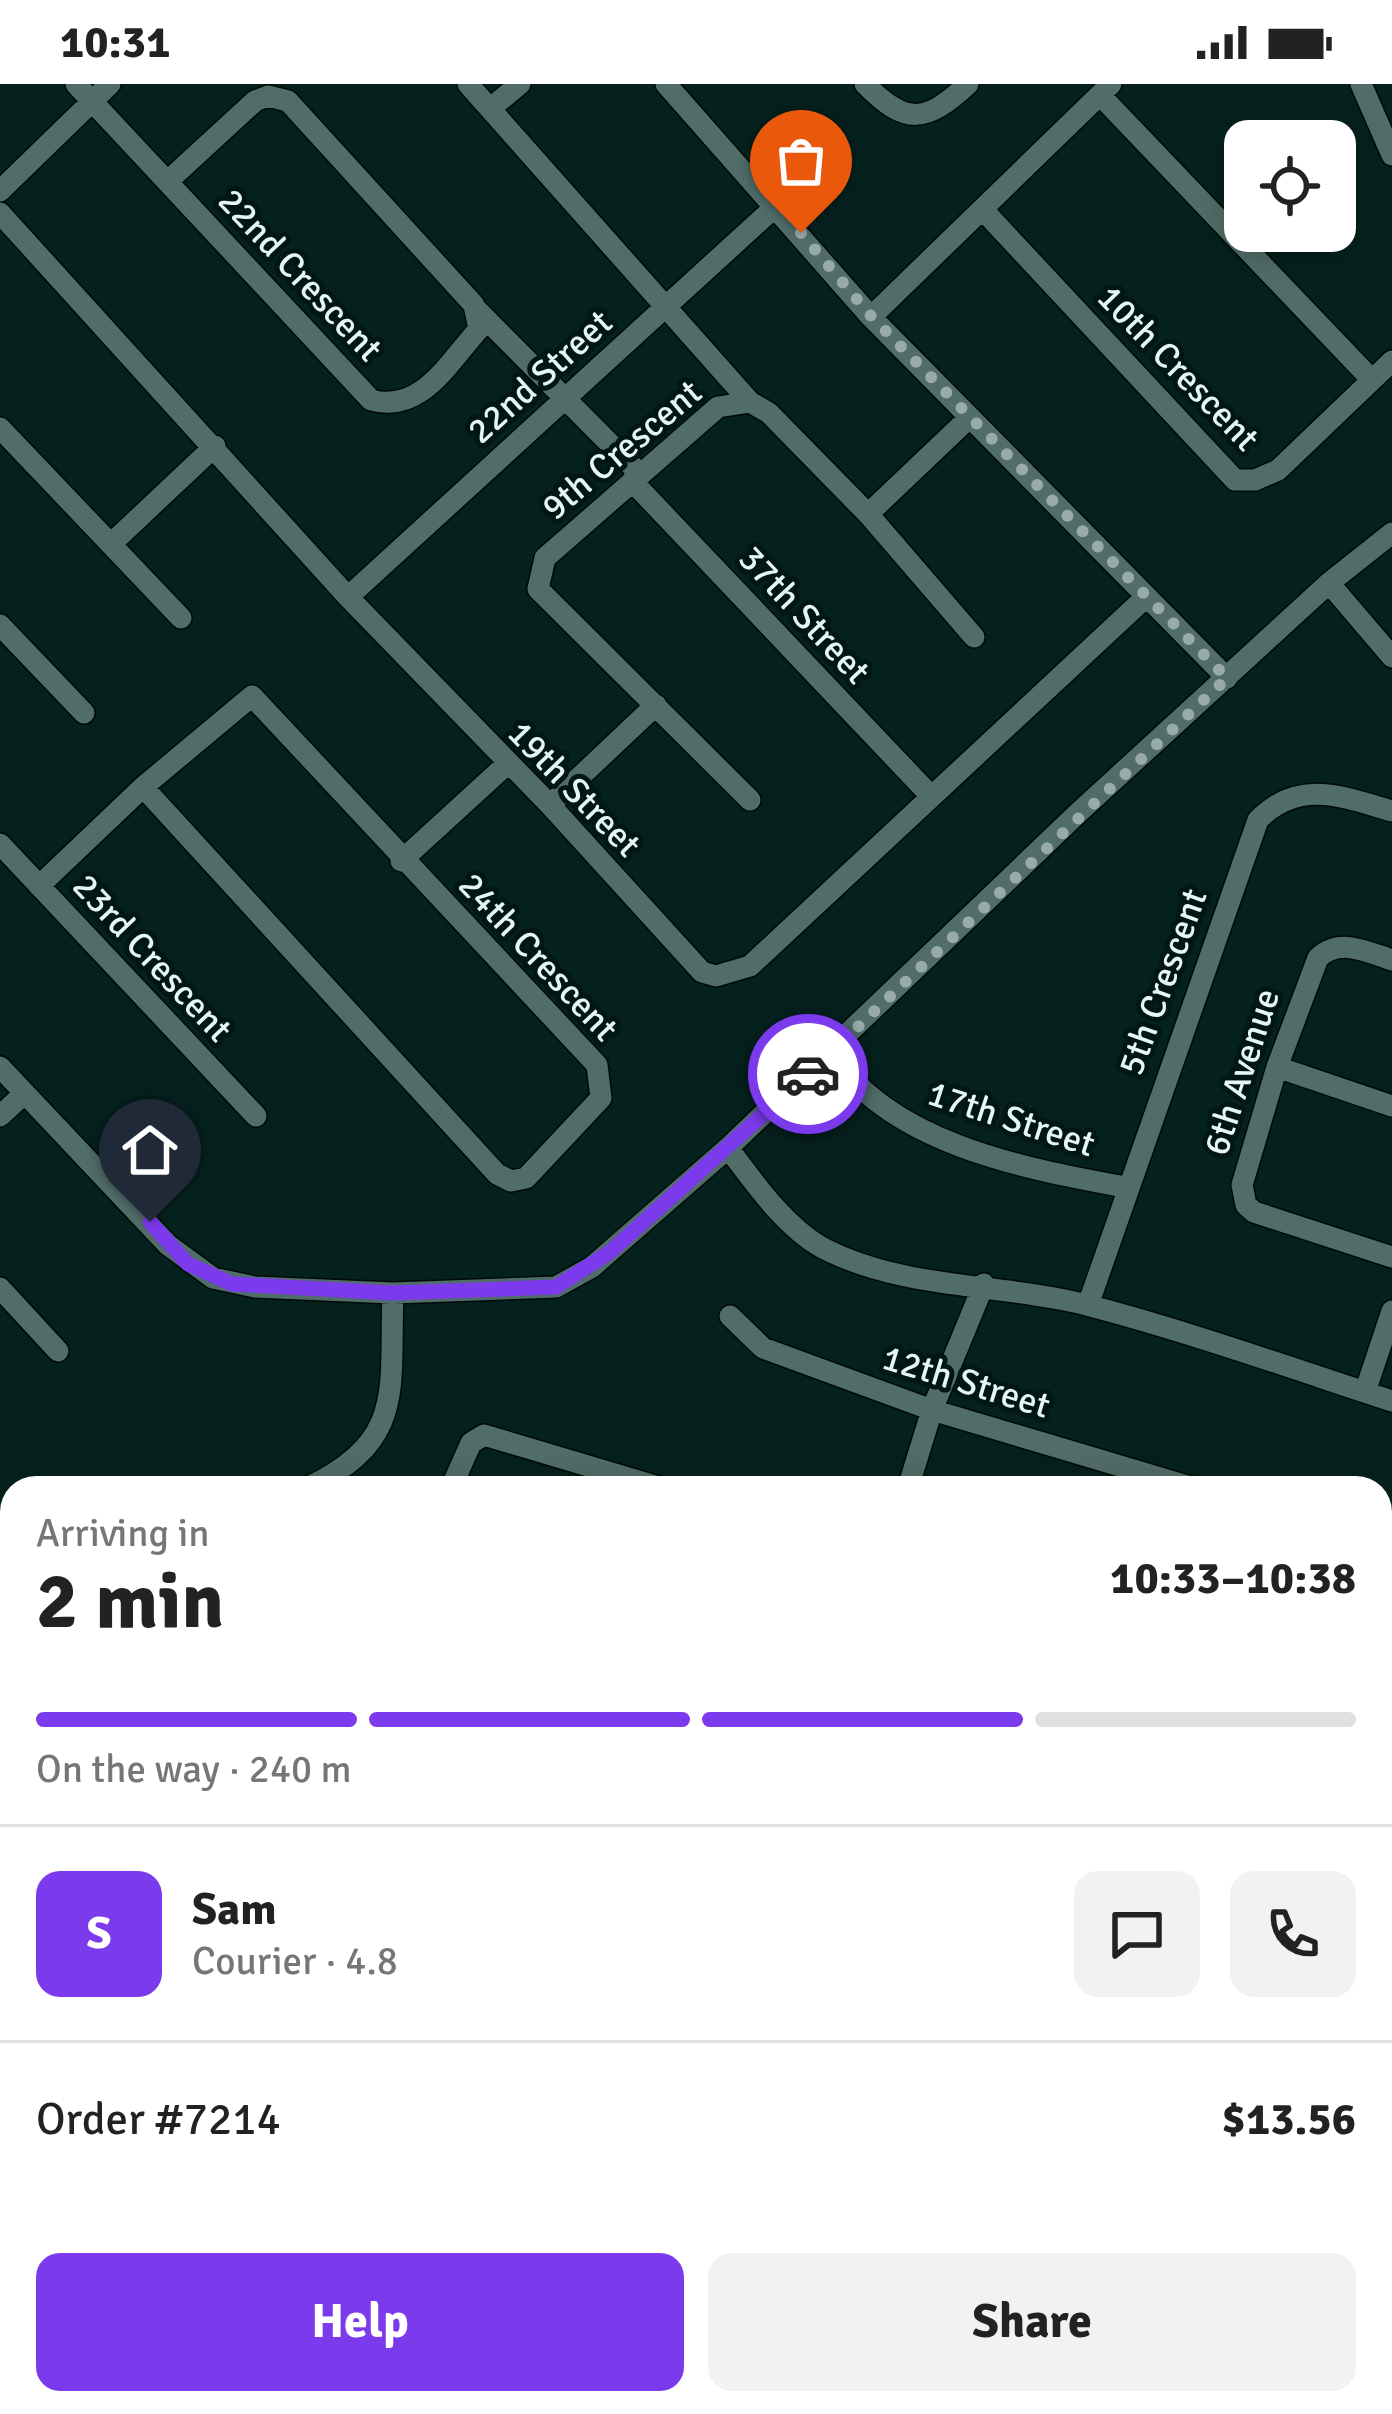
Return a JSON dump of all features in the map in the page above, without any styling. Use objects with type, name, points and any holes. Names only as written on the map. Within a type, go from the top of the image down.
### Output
[{"type":"street","name":"22nd Crescent","points":[[76,84],[371,400],[388,405],[414,400],[479,329],[477,310],[288,101],[272,91],[255,101],[168,182]]},
{"type":"street","points":[[0,190],[110,84]]},
{"type":"street","points":[[468,84],[669,304],[750,402]]},
{"type":"street","points":[[492,107],[520,84]]},
{"type":"street","points":[[665,84],[871,316],[1227,678]]},
{"type":"street","points":[[866,84],[886,106],[918,116],[937,111],[968,84]]},
{"type":"street","points":[[1361,84],[1392,155]]},
{"type":"street","points":[[871,316],[1106,89],[1372,380]]},
{"type":"street","name":"22nd Street","points":[[348,597],[777,206]]},
{"type":"street","name":"10th Crescent","points":[[983,210],[1235,480],[1255,480],[1278,470],[1392,361]]},
{"type":"street","name":"19th Street","points":[[0,213],[348,597],[506,765],[550,805],[686,959],[716,976],[750,966],[929,794],[1146,597]]},
{"type":"street","name":"37th Street","points":[[477,310],[929,794]]},
{"type":"street","name":"9th Crescent","points":[[750,800],[538,590],[545,558],[718,407],[750,402],[769,413],[868,514],[974,637]]},
{"type":"street","points":[[868,514],[969,418]]},
{"type":"street","points":[[0,428],[181,617]]},
{"type":"street","points":[[112,542],[214,446]]},
{"type":"street","points":[[0,1067],[168,1245],[201,1272],[255,1287],[393,1293],[528,1289],[574,1280],[728,1148],[1329,583],[1392,533]]},
{"type":"street","points":[[1329,583],[1392,657]]},
{"type":"street","points":[[0,625],[84,713]]},
{"type":"street","name":"24th Crescent","points":[[39,886],[143,787],[252,696],[401,861],[597,1065],[601,1098],[526,1178],[512,1180],[496,1174],[143,787]]},
{"type":"street","points":[[550,805],[656,705]]},
{"type":"street","points":[[401,861],[506,765]]},
{"type":"street","name":"5th Crescent","points":[[1088,1305],[1125,1187],[1258,820],[1289,798],[1320,791],[1392,811]]},
{"type":"street","name":"23rd Crescent","points":[[0,844],[256,1116]]},
{"type":"street","name":"6th Avenue","points":[[1392,960],[1350,946],[1322,953],[1276,1067],[1244,1168],[1246,1204],[1292,1226],[1392,1257]]},
{"type":"street","name":"17th Street","points":[[831,1053],[854,1088],[889,1113],[962,1145],[1057,1174],[1125,1187]]},
{"type":"street","points":[[1276,1067],[1392,1106]]},
{"type":"street","points":[[0,1116],[25,1094]]},
{"type":"street","points":[[728,1148],[776,1208],[820,1246],[934,1282],[983,1284],[1088,1305],[1392,1401]]},
{"type":"street","points":[[912,1476],[932,1411],[983,1284]]},
{"type":"street","points":[[0,1288],[58,1351]]},
{"type":"street","points":[[332,1476],[377,1440],[389,1403],[393,1293]]},
{"type":"street","points":[[1364,1392],[1392,1311]]},
{"type":"street","name":"12th Street","points":[[730,1316],[763,1348],[932,1411],[1153,1476]]},
{"type":"street","points":[[457,1476],[471,1443],[484,1435],[622,1476]]},
{"type":"way so far","points":[[801,233],[871,316],[1227,678],[1078,813],[808,1074]]},
{"type":"route","points":[[150,1222],[188,1264],[232,1284],[393,1293],[556,1287],[574,1280],[610,1252],[808,1074]]}]
